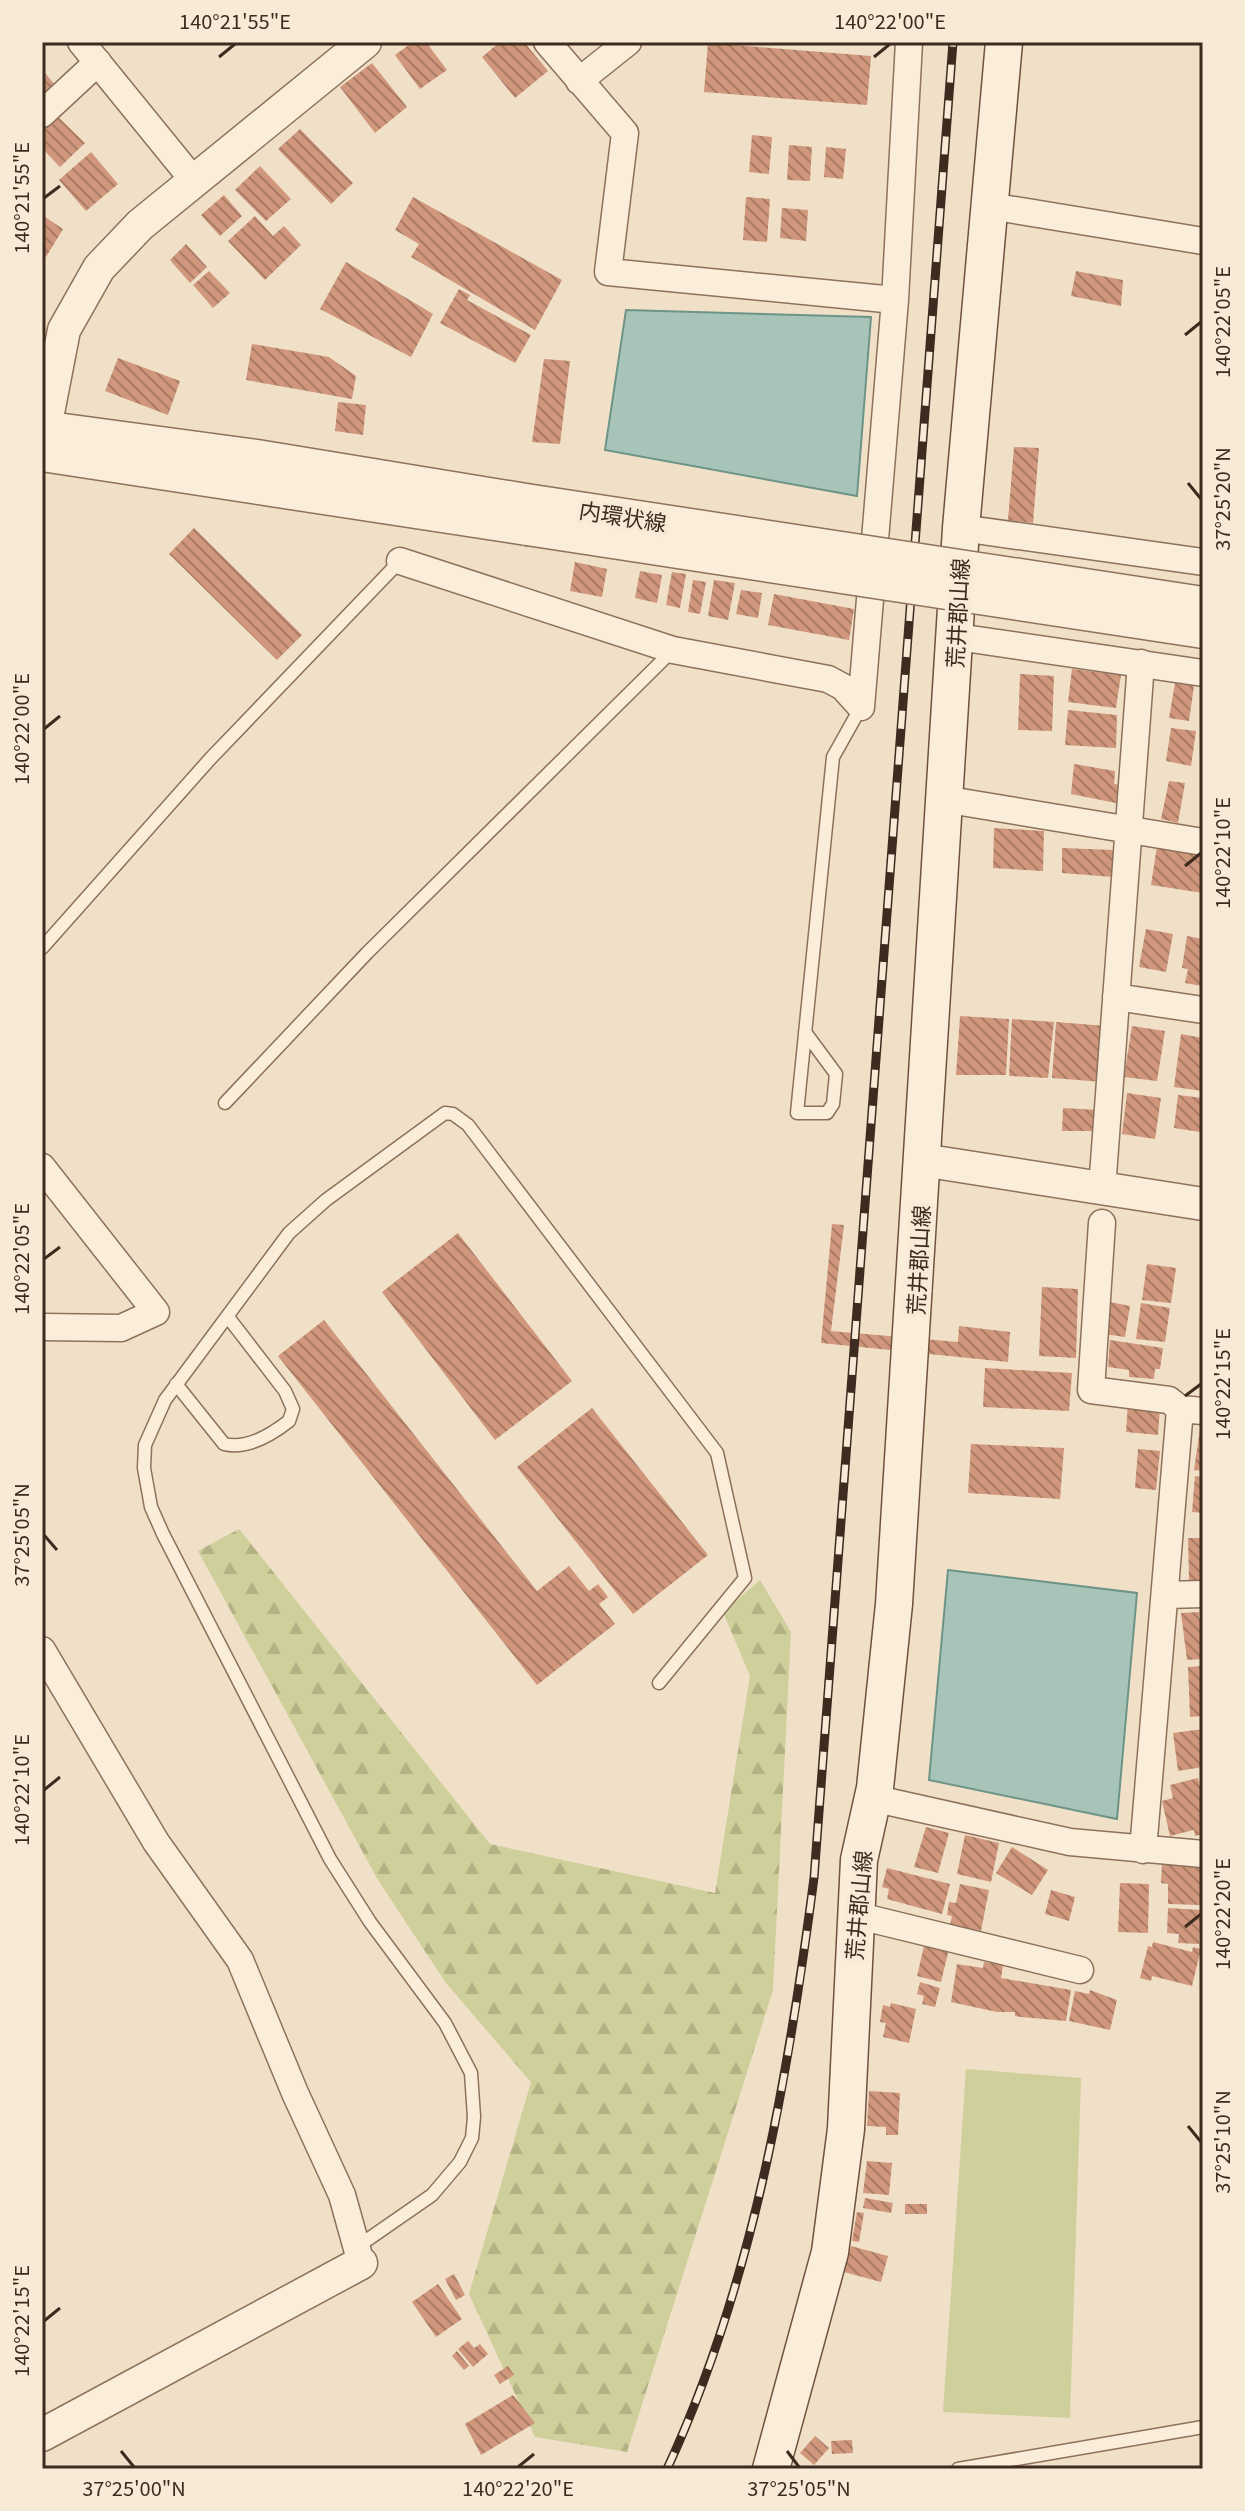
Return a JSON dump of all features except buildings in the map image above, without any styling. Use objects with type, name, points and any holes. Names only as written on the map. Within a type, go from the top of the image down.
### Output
[{"type":"main road","name":"荒井郡山線","points":[[771,2469],[830,2252],[846,2129],[859,1860],[872,1798],[894,1604],[943,799],[957,637],[961,528],[1004,42]]},
{"type":"street","points":[[43,438],[64,330],[77,302],[99,268],[140,225],[365,42]]},
{"type":"street","points":[[547,42],[625,133],[608,272],[895,300]]},
{"type":"street","points":[[579,81],[628,42]]},
{"type":"street","points":[[861,707],[895,300],[909,42]]},
{"type":"street","points":[[42,114],[90,52],[194,181]]},
{"type":"street","points":[[990,206],[1203,241]]},
{"type":"street","name":"内環状線","points":[[43,438],[527,515],[1203,603]]},
{"type":"street","points":[[527,515],[1203,632]]},
{"type":"street","points":[[961,528],[1203,562]]},
{"type":"street","points":[[400,561],[673,650],[828,679],[843,687],[861,707]]},
{"type":"street","points":[[957,637],[1203,673]]},
{"type":"street","points":[[1102,1189],[1131,832],[1141,663]]},
{"type":"street","points":[[943,799],[1203,842]]},
{"type":"street","points":[[1116,997],[1203,1010]]},
{"type":"street","points":[[922,1160],[1203,1204]]},
{"type":"street","points":[[42,1167],[156,1312],[121,1328],[42,1327]]},
{"type":"street","points":[[1102,1223],[1091,1390],[1169,1400],[1192,1410],[1165,1595],[1143,1850]]},
{"type":"street","points":[[1165,1595],[1203,1594]]},
{"type":"street","points":[[42,1650],[156,1842],[240,1960],[295,2093],[342,2195],[359,2255],[42,2435]]},
{"type":"street","points":[[872,1798],[1070,1842],[1203,1854]]},
{"type":"street","points":[[855,1915],[1080,1970]]},
{"type":"lane","points":[[42,948],[210,759],[400,561]]},
{"type":"lane","points":[[225,1103],[367,953],[673,650]]},
{"type":"lane","points":[[805,1032],[836,1074],[833,1104],[827,1113],[797,1113],[805,1032],[833,757],[861,707]]},
{"type":"lane","points":[[359,2255],[432,2195],[460,2162],[472,2138],[471,2073],[445,2023],[370,1922],[330,1859],[151,1507],[145,1485],[145,1445],[176,1384],[302,1220],[445,1113],[464,1121],[720,1460],[745,1578],[659,1683]]},
{"type":"lane","points":[[176,1384],[224,1444],[234,1447],[254,1442],[289,1421],[293,1409],[285,1391],[228,1317]]},
{"type":"lane","points":[[958,2469],[1203,2427]]},
{"type":"green space","points":[[239,1529],[490,1844],[715,1893],[750,1676],[723,1612],[760,1580],[791,1632],[773,1990],[627,2452],[535,2437],[469,2294],[531,2082],[446,1983],[378,1880],[198,1551]]},
{"type":"green space","points":[[966,2069],[1081,2078],[1070,2418],[943,2412]]},
{"type":"shaded area","points":[[626,310],[871,317],[857,496],[605,450]]},
{"type":"shaded area","points":[[948,1570],[1137,1593],[1117,1819],[929,1780]]},
{"type":"railway","points":[[667,2469],[723,2327],[763,2179],[792,2029],[814,1878],[953,42]]}]
